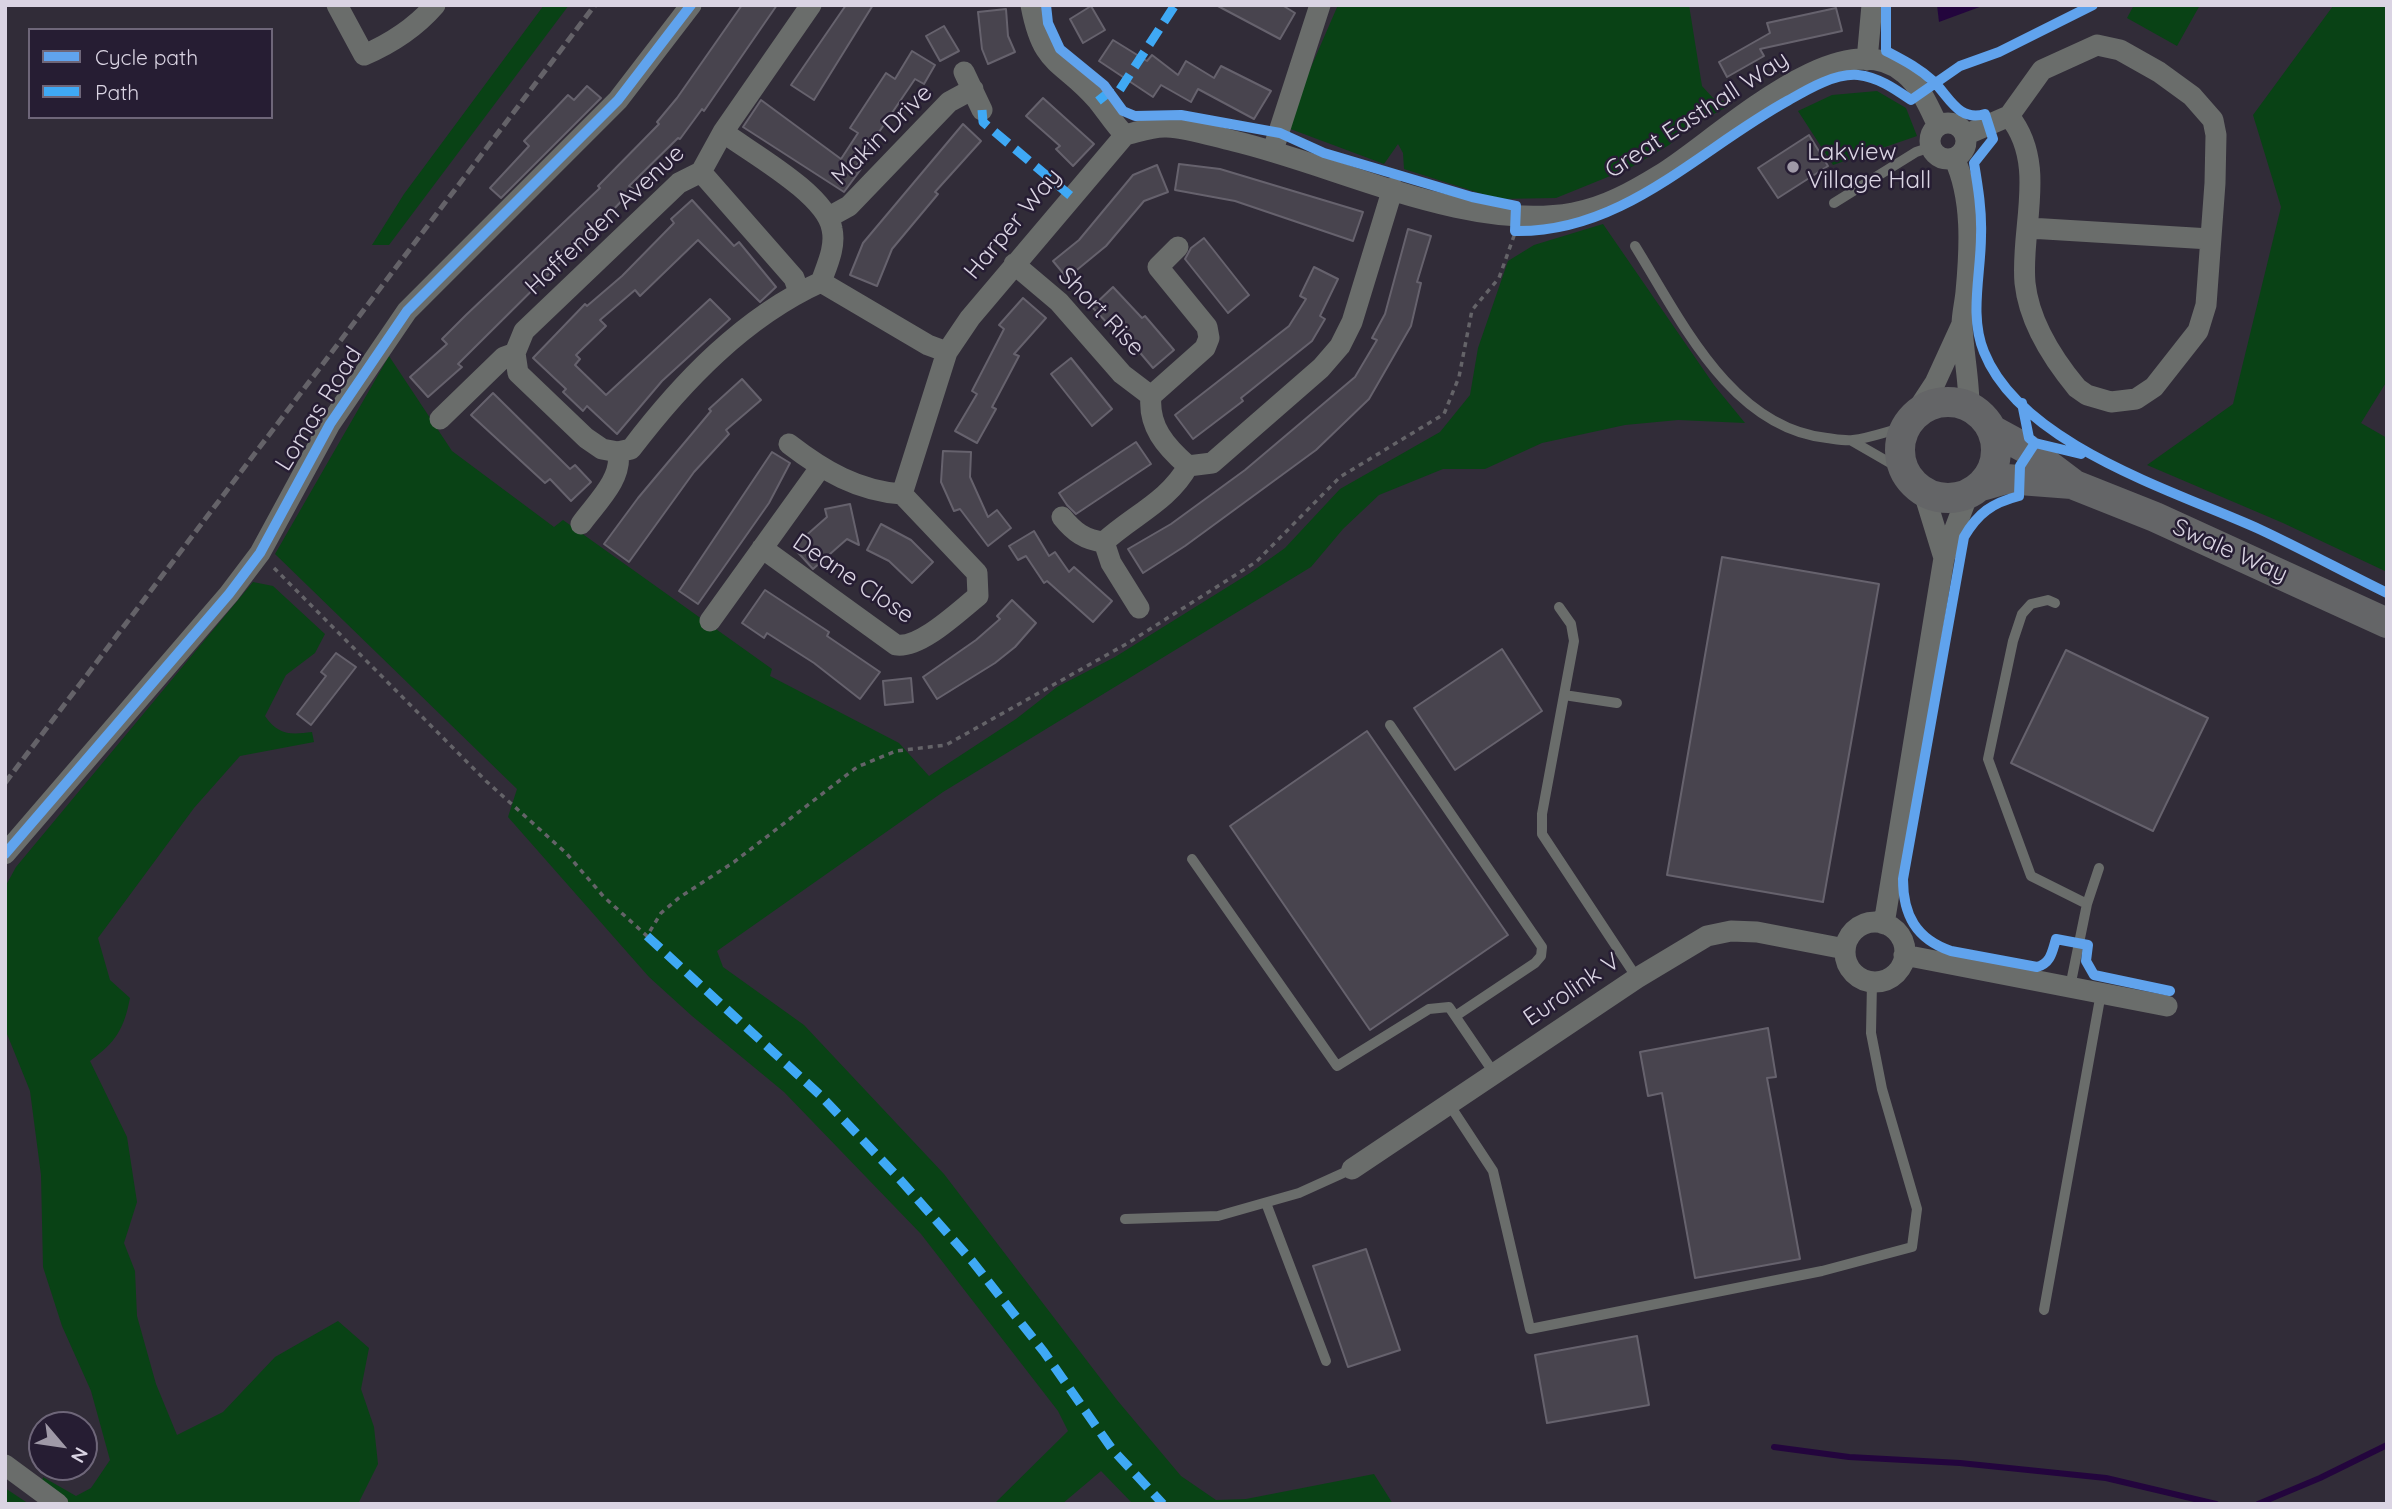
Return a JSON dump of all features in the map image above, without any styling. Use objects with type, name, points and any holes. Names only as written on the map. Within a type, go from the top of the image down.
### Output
[{"type":"street","points":[[337,5],[364,54],[388,44],[421,21],[435,5]]},
{"type":"street","name":"Lomas Road","points":[[5,854],[229,594],[260,553],[330,424],[407,312],[618,100],[691,5]]},
{"type":"street","name":"Haffenden Avenue","points":[[440,419],[504,357],[515,353],[524,331],[679,183],[701,172],[723,132],[811,5]]},
{"type":"street","points":[[1031,5],[1036,31],[1056,65],[1098,101],[1125,135]]},
{"type":"street","points":[[1273,150],[1320,5]]},
{"type":"street","points":[[1867,60],[1872,5]]},
{"type":"street","points":[[1965,135],[2009,116],[2042,71],[2097,45],[2120,50],[2160,72],[2192,96],[2213,120],[2216,135],[2215,183],[2206,305],[2198,331],[2154,387],[2136,399],[2111,402],[2087,395],[2077,388],[2035,320],[2025,281],[2030,168],[2022,136],[2009,116]]},
{"type":"street","name":"Great Easthall Way","points":[[1125,135],[1166,127],[1273,150],[1519,226],[1602,206],[1662,174],[1743,114],[1812,72],[1837,62],[1867,60],[1889,64],[1904,72],[1923,94],[1938,126]]},
{"type":"street","name":"Makin Drive","points":[[829,217],[849,206],[969,80],[982,110]]},
{"type":"street","points":[[1955,125],[1965,135],[1964,150],[1954,158],[1938,156],[1931,147],[1931,135],[1938,126],[1955,125]]},
{"type":"street","name":"Makin Drive","points":[[723,132],[811,196],[829,217],[833,231],[833,248],[821,282]]},
{"type":"street","name":"Harper Way","points":[[947,352],[970,318],[1014,264],[1125,135]]},
{"type":"street","points":[[1954,158],[1963,175],[1967,206],[1968,260],[1962,324],[1969,377],[1969,406]]},
{"type":"street","points":[[701,172],[794,278],[799,292]]},
{"type":"street","points":[[1062,517],[1073,530],[1093,541],[1104,542],[1170,493],[1188,466],[1212,463],[1301,387],[1340,346],[1352,322],[1393,188]]},
{"type":"street","points":[[2029,228],[2210,239]]},
{"type":"street","points":[[1178,247],[1158,267],[1207,327],[1209,338],[1205,348],[1151,396],[1151,422],[1188,466]]},
{"type":"street","name":"Short Rise","points":[[1014,264],[1059,302],[1122,374],[1151,396]]},
{"type":"street","points":[[515,353],[518,373],[586,438],[602,449],[618,452],[631,449],[701,366],[756,321],[799,292],[821,282],[928,345],[947,352],[902,494],[884,493],[844,481],[820,468],[789,444]]},
{"type":"street","points":[[1944,558],[1924,493],[1904,471],[1900,441],[1935,383],[1962,324]]},
{"type":"street","points":[[1884,924],[1944,558],[1974,490],[1996,460],[1992,430],[1986,420],[1969,406],[1940,402],[1910,421]]},
{"type":"street","name":"Swale Way","points":[[1992,430],[2027,449],[2072,484],[2155,517],[2387,623]]},
{"type":"street","points":[[581,524],[616,476],[621,466],[618,452]]},
{"type":"street","name":"Deane Close","points":[[710,621],[820,468]]},
{"type":"street","name":"Swale Way","points":[[1974,490],[2006,479],[2072,484]]},
{"type":"street","points":[[1924,493],[1946,498],[1974,490]]},
{"type":"street","name":"Deane Close","points":[[762,548],[886,639],[906,647],[978,596],[979,584],[977,573],[967,560],[902,494]]},
{"type":"street","points":[[1104,542],[1111,563],[1139,608]]},
{"type":"street","points":[[1884,924],[1899,936],[1904,955],[1897,972],[1890,978],[1871,982],[1854,974],[1849,967],[1845,949],[1848,939],[1863,925],[1884,924]]},
{"type":"street","name":"Eurolink V","points":[[1352,1169],[1637,978],[1707,936],[1731,931],[1814,940],[1845,949]]},
{"type":"street","points":[[1904,955],[2167,1006]]},
{"type":"street","points":[[5,1465],[58,1504]]},
{"type":"lane","points":[[1834,203],[1916,152],[1931,147]]},
{"type":"lane","points":[[1635,246],[1684,325],[1736,395],[1767,419],[1807,436],[1852,440],[1910,421]]},
{"type":"lane","points":[[1852,440],[1904,471]]},
{"type":"lane","points":[[2055,603],[2048,600],[2031,604],[2018,624],[1988,759],[2031,876],[2087,904]]},
{"type":"lane","points":[[1559,607],[1574,633],[1542,814],[1542,834],[1637,978]]},
{"type":"lane","points":[[1564,695],[1617,703]]},
{"type":"lane","points":[[1390,724],[1542,947],[1541,956],[1535,963],[1457,1015]]},
{"type":"lane","points":[[1192,859],[1337,1066],[1429,1009],[1448,1007],[1457,1015],[1494,1073]]},
{"type":"lane","points":[[2070,987],[2087,904],[2099,868]]},
{"type":"lane","points":[[1449,1104],[1493,1171],[1502,1222],[1530,1329],[1822,1271],[1912,1247],[1917,1209],[1882,1089],[1871,1033],[1871,982]]},
{"type":"lane","points":[[2044,1310],[2101,993]]},
{"type":"lane","points":[[1125,1219],[1219,1216],[1299,1193],[1352,1169]]},
{"type":"lane","points":[[1266,1203],[1326,1362]]},
{"type":"path","points":[[260,553],[486,781],[566,853],[604,897],[647,936],[661,914],[680,897],[734,862],[858,767],[896,751],[946,745],[1128,643],[1256,562],[1340,477],[1444,414],[1459,377],[1472,310],[1499,278],[1519,226]]},
{"type":"green space","points":[[544,5],[569,5],[389,245],[372,245],[404,194]]},
{"type":"green space","points":[[1338,5],[1689,5],[1702,86],[1713,98],[1725,102],[1727,107],[1691,126],[1669,145],[1630,168],[1556,198],[1498,199],[1404,169],[1403,153],[1398,144],[1384,164],[1285,127]]},
{"type":"green space","points":[[2134,5],[2200,5],[2177,46],[2127,18]]},
{"type":"green space","points":[[2387,5],[2387,381],[2361,423],[2387,438],[2387,572],[2283,523],[2147,465],[2233,404],[2281,207],[2253,115],[2333,6]]},
{"type":"green space","points":[[1877,91],[1906,108],[1917,136],[1833,165],[1798,111],[1832,95]]},
{"type":"green space","points":[[1603,224],[1714,385],[1745,423],[1678,420],[1625,425],[1542,443],[1485,469],[1443,469],[1379,495],[1343,529],[1311,567],[943,792],[717,951],[723,967],[804,1025],[944,1174],[1117,1400],[1181,1476],[1216,1500],[1246,1499],[1374,1474],[1393,1504],[1133,1504],[1101,1471],[1062,1504],[994,1504],[1068,1431],[1058,1411],[921,1234],[784,1092],[649,977],[508,817],[517,789],[275,554],[389,356],[452,451],[554,527],[563,520],[772,669],[770,676],[899,743],[929,776],[1016,719],[1057,687],[1115,657],[1250,573],[1285,548],[1340,489],[1440,432],[1470,395],[1478,348],[1508,261],[1534,245]]},
{"type":"green space","points":[[253,582],[273,586],[325,634],[315,653],[286,675],[265,716],[275,727],[285,732],[312,732],[314,742],[240,756],[194,808],[98,938],[110,980],[130,998],[118,1034],[90,1061],[127,1137],[137,1202],[124,1243],[135,1271],[137,1316],[156,1384],[177,1435],[223,1412],[275,1357],[338,1321],[369,1348],[361,1389],[374,1427],[378,1464],[358,1504],[70,1504],[42,1482],[50,1481],[76,1496],[98,1481],[110,1460],[98,1411],[62,1326],[43,1267],[41,1175],[30,1091],[5,1029],[5,887],[16,867]]},
{"type":"green space","points":[[5,1488],[29,1504],[5,1504]]},
{"type":"shaded area","points":[[1937,5],[1985,5],[1939,22]]},
{"type":"building","points":[[742,5],[777,5],[704,111],[702,109],[680,139],[629,186],[633,189],[611,212],[458,364],[462,367],[428,397],[410,377],[447,344],[442,339],[600,188],[598,186],[659,124],[657,122]]},
{"type":"building","points":[[846,5],[873,5],[814,100],[791,85]]},
{"type":"building","points":[[1216,5],[1282,5],[1295,13],[1280,39]]},
{"type":"building","points":[[1091,6],[1105,30],[1083,43],[1070,19]]},
{"type":"building","points":[[1836,8],[1842,31],[1760,49],[1764,56],[1727,77],[1719,62],[1770,33],[1767,23]]},
{"type":"building","points":[[1006,9],[1008,36],[1015,52],[988,64],[982,49],[978,12]]},
{"type":"building","points":[[944,26],[959,51],[940,61],[926,36]]},
{"type":"building","points":[[1113,40],[1147,61],[1152,55],[1178,75],[1186,61],[1214,78],[1221,66],[1271,91],[1254,119],[1198,89],[1191,102],[1161,85],[1153,97],[1099,61]]},
{"type":"building","points":[[912,51],[935,65],[924,84],[915,79],[856,166],[861,169],[844,192],[743,127],[761,100],[841,159],[858,133],[850,128],[886,73],[895,79]]},
{"type":"building","points":[[587,86],[601,98],[501,198],[490,188],[529,146],[524,141],[568,95],[574,100]]},
{"type":"building","points":[[1043,98],[1094,144],[1073,166],[1056,149],[1060,146],[1026,116]]},
{"type":"building","points":[[963,124],[981,141],[935,192],[938,194],[892,249],[877,286],[850,275],[863,243]]},
{"type":"building","name":"Lakview Village Hall","points":[[1809,135],[1828,166],[1778,198],[1758,168]]},
{"type":"building","points":[[1179,164],[1220,169],[1363,212],[1353,241],[1235,201],[1175,190]]},
{"type":"building","points":[[1157,165],[1168,192],[1144,201],[1106,246],[1067,278],[1053,261],[1079,240],[1133,175]]},
{"type":"building","points":[[692,200],[734,246],[739,242],[776,287],[760,302],[698,240],[640,296],[635,290],[600,320],[606,326],[576,355],[580,359],[575,365],[606,395],[710,299],[730,319],[662,381],[617,434],[587,406],[583,411],[563,392],[566,389],[533,358],[585,304],[587,306],[622,276],[674,223],[671,219]]},
{"type":"building","points":[[1408,229],[1431,236],[1417,282],[1421,283],[1411,326],[1369,399],[1316,450],[1185,546],[1143,573],[1128,549],[1171,524],[1245,470],[1355,377],[1377,340],[1372,338],[1385,314]]},
{"type":"building","points":[[1204,238],[1249,295],[1228,313],[1185,259],[1191,248]]},
{"type":"building","points":[[1314,267],[1338,279],[1320,316],[1325,319],[1312,341],[1241,398],[1243,401],[1193,439],[1175,415],[1289,326],[1306,299],[1300,296]]},
{"type":"building","points":[[1113,287],[1142,318],[1145,316],[1174,350],[1153,368],[1114,322],[1110,326],[1092,307]]},
{"type":"building","points":[[1023,298],[1046,318],[1014,354],[1019,356],[992,407],[996,409],[977,443],[955,431],[977,394],[972,391],[1004,329],[999,325]]},
{"type":"building","points":[[1071,358],[1112,409],[1092,426],[1051,374]]},
{"type":"building","points":[[742,379],[761,400],[726,430],[729,434],[694,472],[629,562],[604,544],[638,498],[711,411],[709,409]]},
{"type":"building","points":[[493,393],[570,469],[575,465],[591,482],[571,501],[550,479],[545,483],[471,415]]},
{"type":"building","points":[[1136,442],[1151,464],[1076,514],[1059,493]]},
{"type":"building","points":[[943,451],[971,452],[970,477],[988,517],[997,510],[1011,528],[988,546],[960,509],[954,511],[941,482]]},
{"type":"building","points":[[772,452],[790,463],[769,503],[698,604],[679,591]]},
{"type":"building","points":[[850,504],[859,545],[847,539],[813,569],[793,547],[827,517],[825,509]]},
{"type":"building","points":[[881,524],[911,540],[933,562],[912,583],[889,561],[867,550]]},
{"type":"building","points":[[1034,531],[1049,556],[1055,552],[1069,572],[1074,567],[1112,601],[1093,622],[1047,581],[1044,583],[1026,556],[1018,560],[1009,546]]},
{"type":"building","points":[[1722,557],[1879,584],[1823,902],[1667,875]]},
{"type":"building","points":[[765,590],[829,632],[827,636],[880,672],[860,699],[814,663],[767,633],[764,638],[742,623]]},
{"type":"building","points":[[1012,600],[1036,623],[1015,647],[995,663],[937,699],[923,677],[976,640],[1000,619],[997,616]]},
{"type":"building","points":[[1502,649],[1542,711],[1455,770],[1414,708]]},
{"type":"building","points":[[2066,650],[2208,718],[2153,831],[2011,763]]},
{"type":"building","points":[[336,653],[356,667],[311,725],[297,714],[326,676],[321,672]]},
{"type":"building","points":[[911,678],[913,702],[885,705],[883,681]]},
{"type":"building","points":[[1367,731],[1508,935],[1370,1030],[1230,826]]},
{"type":"building","points":[[1768,1028],[1776,1077],[1767,1078],[1800,1259],[1695,1278],[1662,1093],[1648,1096],[1640,1052]]},
{"type":"building","points":[[1366,1249],[1400,1350],[1348,1367],[1313,1266]]},
{"type":"building","points":[[1637,1336],[1649,1405],[1547,1423],[1535,1355]]},
{"type":"waterway","points":[[2258,1504],[2320,1478],[2387,1445]]},
{"type":"waterway","points":[[1774,1447],[1849,1457],[1960,1463],[2106,1478],[2216,1504]]},
{"type":"railway","points":[[5,783],[595,5]]},
{"type":"marked path","points":[[1098,101],[1108,93],[1117,94],[1175,5]]},
{"type":"marked path","points":[[982,110],[983,122],[1072,197]]},
{"type":"marked path","points":[[647,936],[820,1095],[895,1174],[972,1261],[1044,1352],[1112,1449],[1163,1504]]},
{"type":"cycle path","points":[[5,854],[229,594],[260,553],[330,424],[407,311],[618,100],[691,5]]},
{"type":"cycle path","points":[[1046,5],[1048,23],[1060,49],[1104,85],[1123,111],[1135,116],[1181,115],[1280,133],[1324,153],[1472,197],[1516,206],[1515,231],[1554,228],[1591,218],[1626,203],[1659,185],[1756,120],[1822,83],[1849,75],[1865,76],[1886,84],[1911,100],[1960,66],[1999,52],[2093,5]]},
{"type":"cycle path","points":[[1886,5],[1886,51],[1928,76],[1961,111],[1968,114],[1985,114],[1993,139],[1974,163],[1981,227],[1976,309],[1984,352],[2003,385],[2031,414],[2065,439],[2104,461],[2259,529],[2387,593]]},
{"type":"cycle path","points":[[2022,403],[2029,438],[2035,443],[2081,454]]},
{"type":"cycle path","points":[[2035,443],[2020,466],[2019,496],[1987,510],[1964,537],[1903,879],[1906,904],[1920,932],[1929,940],[1951,951],[2037,967],[2048,960],[2056,939],[2088,945],[2086,961],[2094,975],[2170,991]]},
{"type":"place","name":"Lakview Village Hall","points":[[1793,167]]}]
